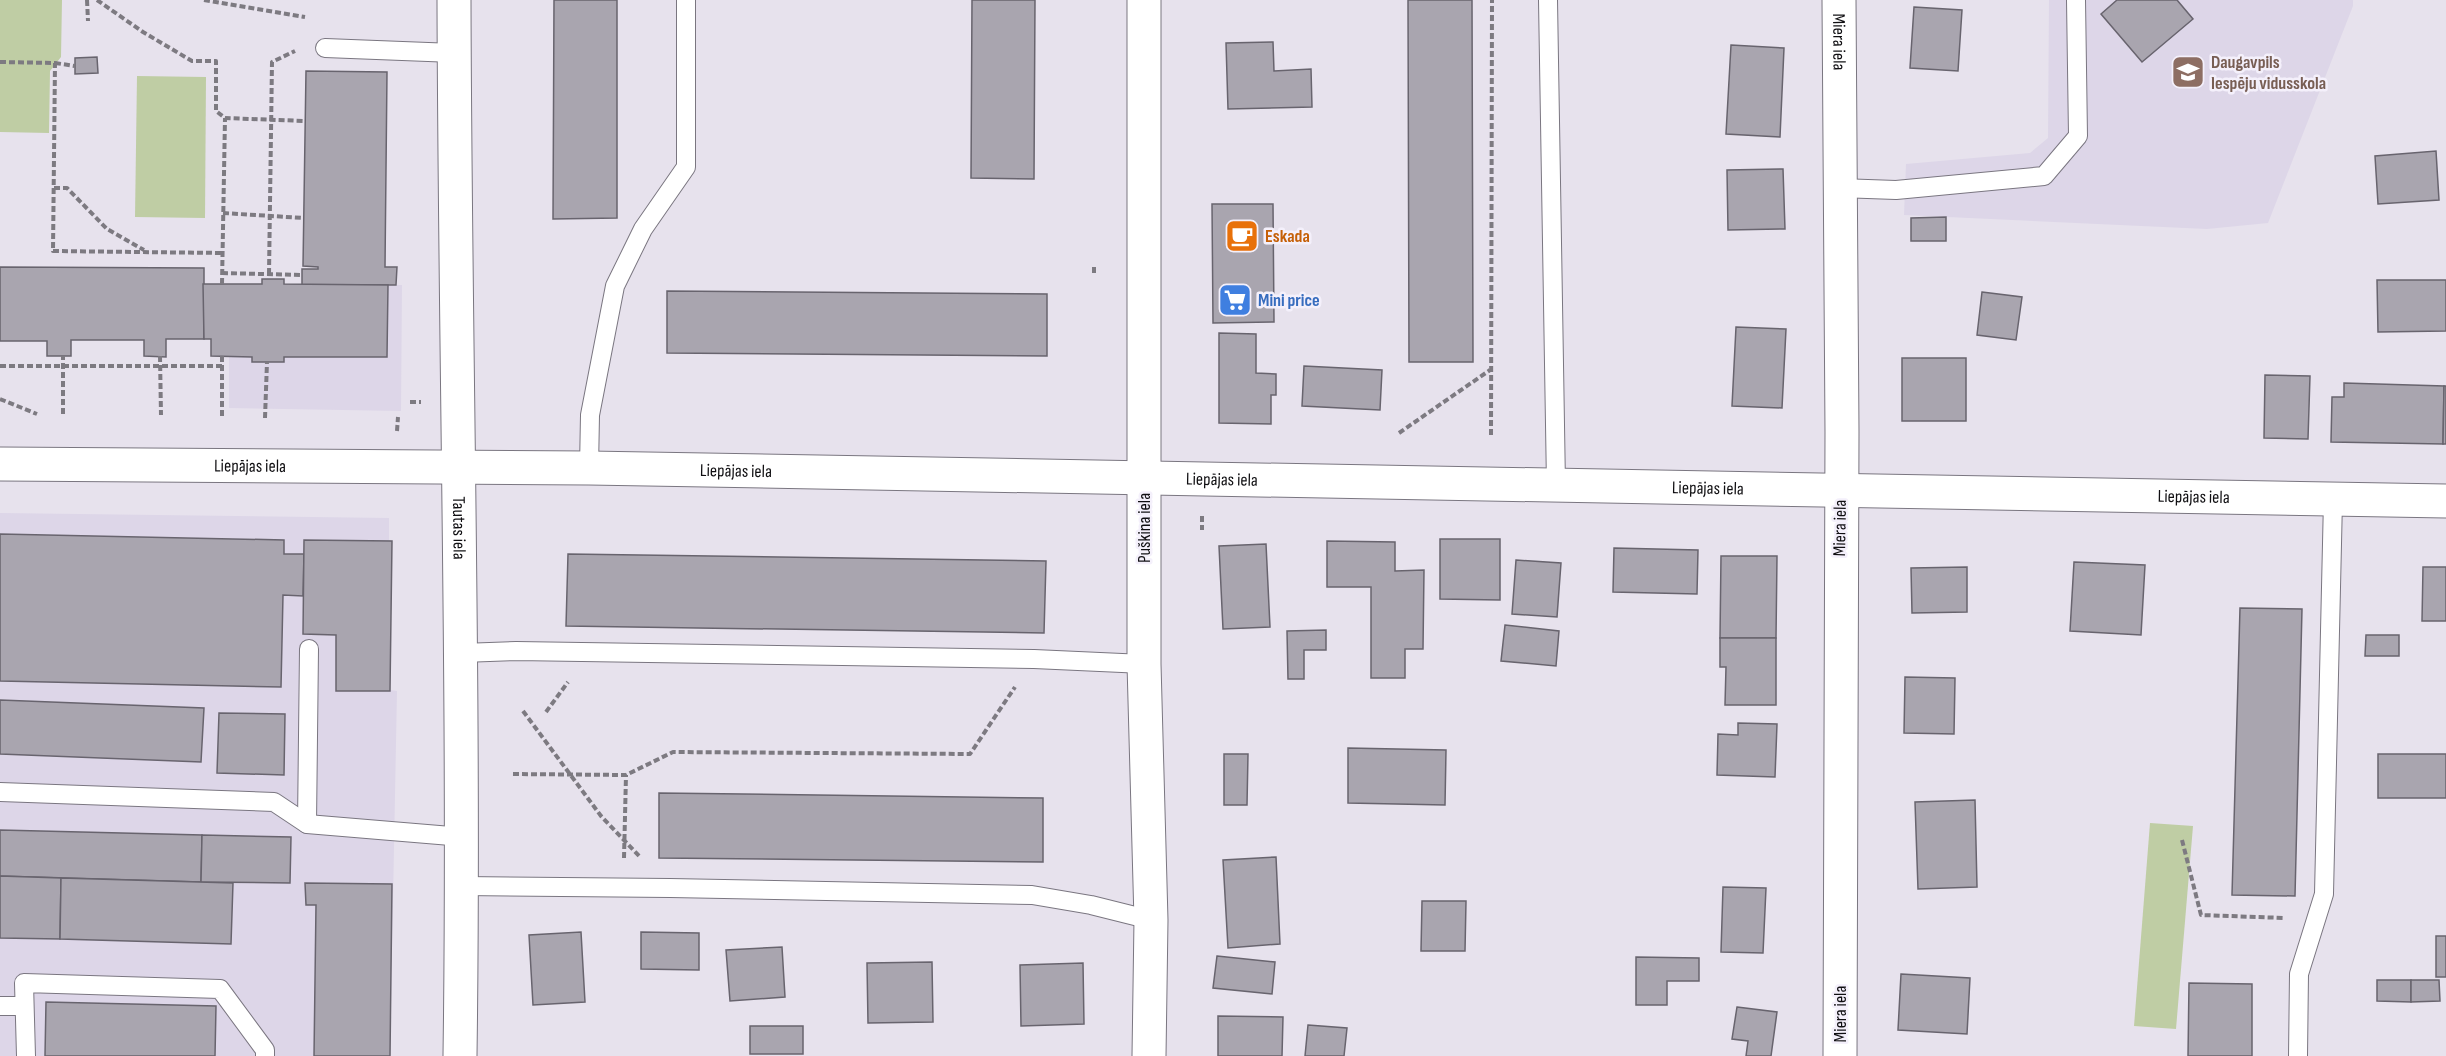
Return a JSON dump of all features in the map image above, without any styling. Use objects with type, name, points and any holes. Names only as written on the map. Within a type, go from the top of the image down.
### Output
[{"type":"street","name":"Tautas iela","points":[[454,0],[457,468],[462,653],[460,1056]]},
{"type":"street","name":"Puškina iela","points":[[1144,0],[1144,664],[1151,920],[1149,1056]]},
{"type":"street","name":"Miera iela","points":[[1839,0],[1840,1056]]},
{"type":"street","name":"Liepājas iela","points":[[0,464],[589,468],[2446,501]]},
{"type":"lane","points":[[589,468],[590,416],[615,286],[643,230],[686,167],[686,0]]},
{"type":"lane","points":[[1548,0],[1556,485]]},
{"type":"lane","points":[[1839,188],[1896,190],[2044,176],[2078,136],[2076,0]]},
{"type":"lane","points":[[325,48],[454,53]]},
{"type":"lane","points":[[2298,1056],[2299,974],[2324,894],[2333,500]]},
{"type":"lane","points":[[307,824],[309,649]]},
{"type":"lane","points":[[462,653],[569,652],[1034,659],[1144,664]]},
{"type":"lane","points":[[0,792],[274,802],[307,824],[462,837]]},
{"type":"lane","points":[[462,886],[1032,895],[1091,905],[1151,920]]},
{"type":"lane","points":[[26,1056],[24,983],[220,989],[265,1050],[265,1056]]},
{"type":"lane","points":[[0,1006],[24,1006]]},
{"type":"path","points":[[87,0],[88,21]]},
{"type":"path","points":[[97,0],[142,32],[192,61],[216,62],[216,111],[225,118],[305,121]]},
{"type":"path","points":[[204,0],[305,17]]},
{"type":"path","points":[[1491,435],[1492,0]]},
{"type":"path","points":[[269,274],[272,62],[304,46]]},
{"type":"path","points":[[0,62],[55,63],[75,66]]},
{"type":"path","points":[[55,63],[53,251],[223,253]]},
{"type":"path","points":[[222,284],[225,118]]},
{"type":"path","points":[[54,188],[67,188],[107,230],[148,252]]},
{"type":"path","points":[[223,213],[303,218]]},
{"type":"path","points":[[1094,267],[1094,273]]},
{"type":"path","points":[[222,273],[302,275]]},
{"type":"path","points":[[63,356],[63,414]]},
{"type":"path","points":[[160,356],[161,415]]},
{"type":"path","points":[[222,357],[222,416]]},
{"type":"path","points":[[265,418],[267,362]]},
{"type":"path","points":[[0,366],[222,366]]},
{"type":"path","points":[[1399,433],[1491,370]]},
{"type":"path","points":[[0,399],[37,414]]},
{"type":"path","points":[[523,711],[601,816],[670,888]]},
{"type":"path","points":[[513,774],[627,775],[673,753],[970,754],[998,713]]},
{"type":"path","points":[[623,887],[627,775]]},
{"type":"path","points":[[2182,840],[2201,915],[2316,919]]},
{"type":"shaded area","name":"Daugavpils Iespēju vidusskola","points":[[2049,0],[2353,0],[2353,6],[2268,223],[2207,229],[1904,215],[1906,164],[2030,153],[2048,138]]},
{"type":"shaded area","points":[[203,284],[402,285],[401,411],[229,408],[229,357],[211,356],[211,339],[204,339]]},
{"type":"shaded area","points":[[0,513],[389,518],[389,540],[392,541],[390,690],[397,691],[390,1056],[0,1056]]},
{"type":"green space","points":[[0,0],[62,0],[61,57],[50,71],[49,133],[0,132]]},
{"type":"green space","points":[[137,76],[206,77],[205,218],[135,217]]},
{"type":"green space","points":[[2150,823],[2193,826],[2176,1029],[2134,1026]]},
{"type":"building","points":[[554,0],[617,0],[617,218],[553,219]]},
{"type":"building","points":[[972,0],[1035,0],[1034,179],[971,178]]},
{"type":"building","points":[[1408,0],[1472,0],[1473,362],[1409,362]]},
{"type":"building","points":[[2117,0],[2177,0],[2193,19],[2142,62],[2101,14]]},
{"type":"building","points":[[1914,7],[1962,10],[1958,71],[1910,68]]},
{"type":"building","points":[[1273,42],[1274,71],[1311,69],[1312,107],[1228,109],[1226,43]]},
{"type":"building","points":[[1731,45],[1784,48],[1780,137],[1726,134]]},
{"type":"building","points":[[97,57],[98,73],[75,74],[75,58]]},
{"type":"building","points":[[306,71],[387,72],[385,267],[397,267],[396,285],[302,285],[302,269],[318,269],[318,267],[303,266]]},
{"type":"building","points":[[2436,151],[2439,200],[2378,204],[2375,156]]},
{"type":"building","points":[[1783,169],[1785,229],[1728,230],[1727,170]]},
{"type":"building","points":[[1212,204],[1273,204],[1274,322],[1213,323]]},
{"type":"building","points":[[1946,217],[1946,241],[1911,241],[1911,218]]},
{"type":"building","points":[[0,267],[204,268],[204,339],[166,339],[166,357],[144,356],[144,340],[71,340],[71,356],[47,356],[47,341],[0,341]]},
{"type":"building","points":[[262,279],[284,279],[284,284],[388,285],[387,357],[284,357],[284,362],[252,362],[252,357],[211,356],[211,339],[204,339],[203,284],[262,284]]},
{"type":"building","points":[[2377,280],[2446,280],[2446,331],[2378,332]]},
{"type":"building","points":[[667,291],[1047,294],[1047,356],[667,353]]},
{"type":"building","points":[[1982,292],[2022,297],[2016,340],[1977,335]]},
{"type":"building","points":[[1736,327],[1786,329],[1782,408],[1732,406]]},
{"type":"building","points":[[1219,333],[1256,334],[1256,373],[1276,374],[1276,395],[1271,395],[1271,424],[1219,423]]},
{"type":"building","points":[[1902,358],[1966,358],[1966,421],[1902,421]]},
{"type":"building","points":[[1304,366],[1382,370],[1380,410],[1302,406]]},
{"type":"building","points":[[2265,375],[2310,376],[2308,439],[2264,438]]},
{"type":"building","points":[[2344,383],[2444,386],[2443,444],[2331,442],[2332,397],[2344,397]]},
{"type":"building","points":[[2444,386],[2446,386],[2446,444],[2443,444]]},
{"type":"building","points":[[0,534],[284,540],[284,554],[304,554],[303,596],[283,595],[281,687],[0,681]]},
{"type":"building","points":[[1440,539],[1500,539],[1500,600],[1440,599]]},
{"type":"building","points":[[304,540],[392,541],[390,691],[336,691],[336,635],[303,634]]},
{"type":"building","points":[[1327,541],[1395,542],[1395,571],[1424,570],[1423,649],[1405,649],[1405,678],[1371,678],[1371,587],[1327,587]]},
{"type":"building","points":[[1266,544],[1270,627],[1223,629],[1219,546]]},
{"type":"building","points":[[1614,548],[1698,550],[1697,594],[1613,592]]},
{"type":"building","points":[[568,554],[1046,561],[1044,633],[566,626]]},
{"type":"building","points":[[1721,556],[1777,556],[1776,638],[1720,638]]},
{"type":"building","points":[[1516,560],[1561,563],[1557,617],[1512,614]]},
{"type":"building","points":[[2074,562],[2145,565],[2141,635],[2070,631]]},
{"type":"building","points":[[1967,567],[1967,612],[1912,613],[1911,568]]},
{"type":"building","points":[[2423,567],[2446,567],[2446,621],[2422,621]]},
{"type":"building","points":[[2240,608],[2302,609],[2295,896],[2232,895]]},
{"type":"building","points":[[1505,625],[1559,631],[1556,666],[1501,661]]},
{"type":"building","points":[[1326,630],[1326,650],[1304,650],[1304,679],[1288,679],[1287,631]]},
{"type":"building","points":[[2366,635],[2399,635],[2399,656],[2365,656]]},
{"type":"building","points":[[1720,638],[1776,638],[1776,705],[1725,705],[1726,667],[1720,667]]},
{"type":"building","points":[[1905,677],[1955,678],[1954,734],[1904,733]]},
{"type":"building","points":[[0,700],[204,708],[201,762],[0,754]]},
{"type":"building","points":[[219,713],[285,714],[284,775],[217,773]]},
{"type":"building","points":[[1738,723],[1777,724],[1775,777],[1717,775],[1718,734],[1738,735]]},
{"type":"building","points":[[1348,748],[1446,750],[1445,805],[1348,803]]},
{"type":"building","points":[[1224,754],[1248,754],[1247,805],[1224,805]]},
{"type":"building","points":[[2378,754],[2446,754],[2446,798],[2378,798]]},
{"type":"building","points":[[659,793],[1043,798],[1043,862],[659,858]]},
{"type":"building","points":[[1975,800],[1977,887],[1918,889],[1915,802]]},
{"type":"building","points":[[0,830],[202,835],[201,882],[0,876]]},
{"type":"building","points":[[202,835],[291,837],[290,883],[201,882]]},
{"type":"building","points":[[1276,857],[1280,944],[1228,948],[1223,860]]},
{"type":"building","points":[[0,876],[61,878],[60,939],[0,938]]},
{"type":"building","points":[[61,878],[233,883],[231,944],[60,939]]},
{"type":"building","points":[[305,883],[392,884],[390,1056],[314,1056],[316,905],[306,905]]},
{"type":"building","points":[[1723,887],[1766,888],[1763,953],[1721,952]]},
{"type":"building","points":[[1422,901],[1466,901],[1465,951],[1421,951]]},
{"type":"building","points":[[581,932],[585,1002],[533,1005],[529,935]]},
{"type":"building","points":[[641,932],[699,933],[699,970],[641,969]]},
{"type":"building","points":[[2436,936],[2446,936],[2446,977],[2436,977]]},
{"type":"building","points":[[782,947],[785,997],[730,1001],[726,950]]},
{"type":"building","points":[[1217,956],[1275,962],[1272,994],[1213,988]]},
{"type":"building","points":[[1636,957],[1699,958],[1699,981],[1667,981],[1667,1005],[1636,1005]]},
{"type":"building","points":[[932,962],[933,1022],[868,1023],[867,963]]},
{"type":"building","points":[[1083,963],[1084,1024],[1021,1026],[1020,965]]},
{"type":"building","points":[[1901,974],[1970,978],[1967,1034],[1898,1030]]},
{"type":"building","points":[[2377,980],[2411,980],[2411,1002],[2377,1001]]},
{"type":"building","points":[[2411,980],[2439,980],[2440,1001],[2411,1002]]},
{"type":"building","points":[[2189,983],[2252,984],[2252,1056],[2188,1056]]},
{"type":"building","points":[[46,1002],[216,1006],[215,1056],[45,1056]]},
{"type":"building","points":[[1737,1007],[1777,1012],[1771,1056],[1746,1056],[1748,1041],[1732,1039]]},
{"type":"building","points":[[1218,1016],[1283,1017],[1282,1056],[1218,1056]]},
{"type":"building","points":[[1308,1025],[1347,1028],[1344,1056],[1305,1056]]},
{"type":"building","points":[[750,1026],[803,1026],[803,1054],[750,1054]]},
{"type":"place","name":"Daugavpils Iespēju vidusskola","points":[[2188,72]]},
{"type":"place","name":"Eskada","points":[[1242,236]]},
{"type":"place","name":"Mini price","points":[[1235,300]]}]
